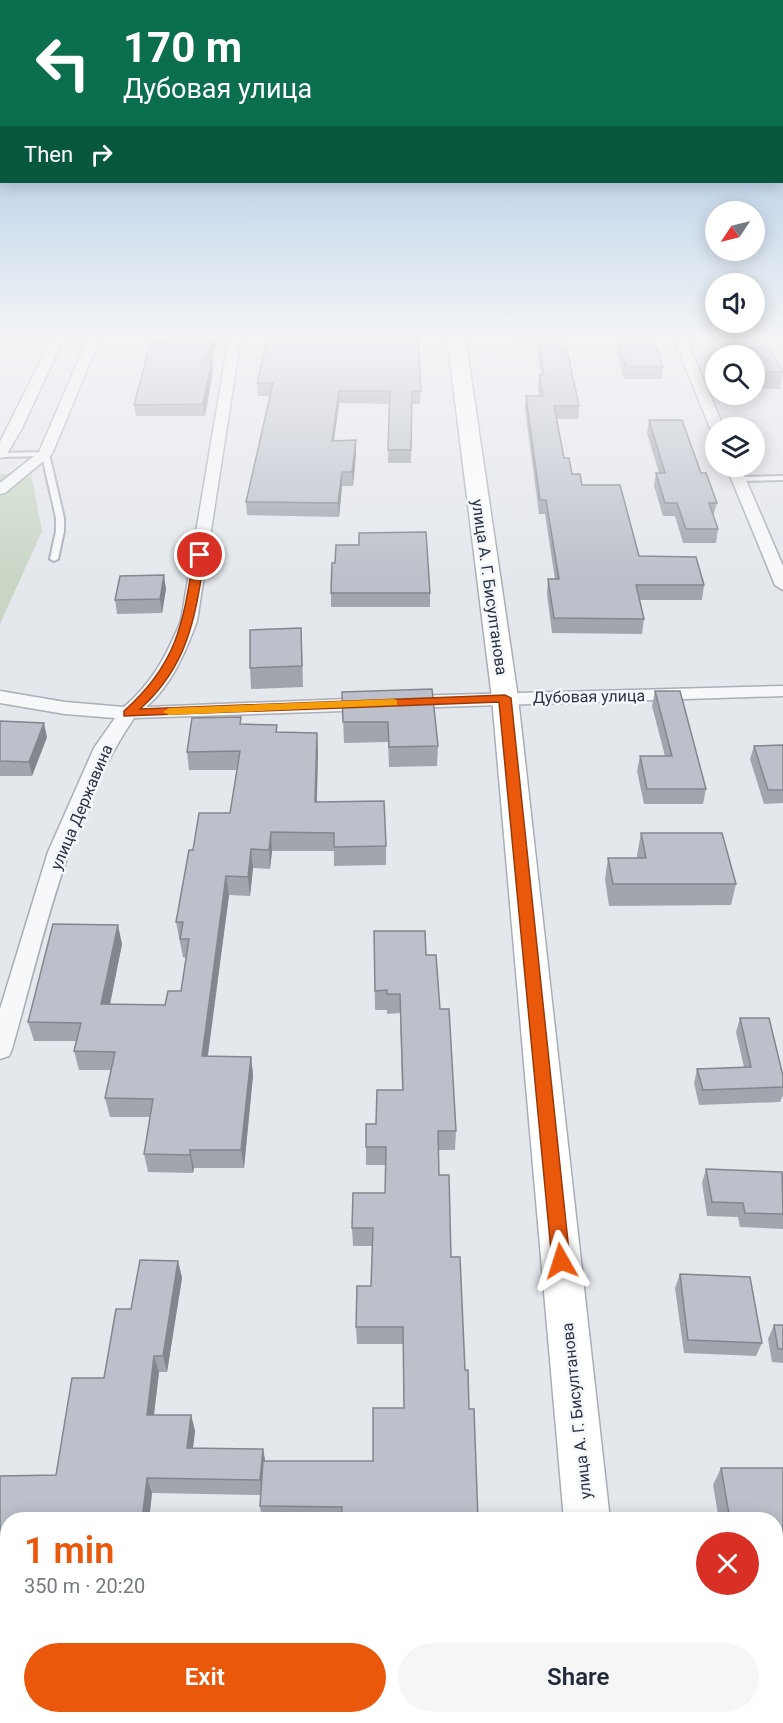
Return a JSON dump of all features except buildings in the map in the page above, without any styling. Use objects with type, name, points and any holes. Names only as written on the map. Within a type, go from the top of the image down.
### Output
[{"type":"street","points":[[0,454],[21,416]]},
{"type":"street","points":[[0,490],[45,454],[61,416]]},
{"type":"street","name":"улица Державина","points":[[0,1049],[58,852],[104,747],[128,713],[149,695],[175,656],[189,621],[222,416]]},
{"type":"street","name":"улица А. Г. Бисултанова","points":[[467,416],[505,698],[585,1512]]},
{"type":"street","points":[[738,477],[783,585]]},
{"type":"street","name":"Дубовая улица","points":[[1,697],[65,708],[128,713],[505,698],[783,691]]},
{"type":"lane","points":[[0,454],[45,454],[60,518],[60,531],[54,560]]},
{"type":"lane","points":[[765,476],[783,478]]},
{"type":"green space","points":[[31,473],[42,531],[0,624],[0,474]]},
{"type":"slow traffic","points":[[169,712],[393,703]]},
{"type":"route","points":[[200,555],[189,621],[175,656],[149,695],[128,713],[505,698],[561,1261]]}]
